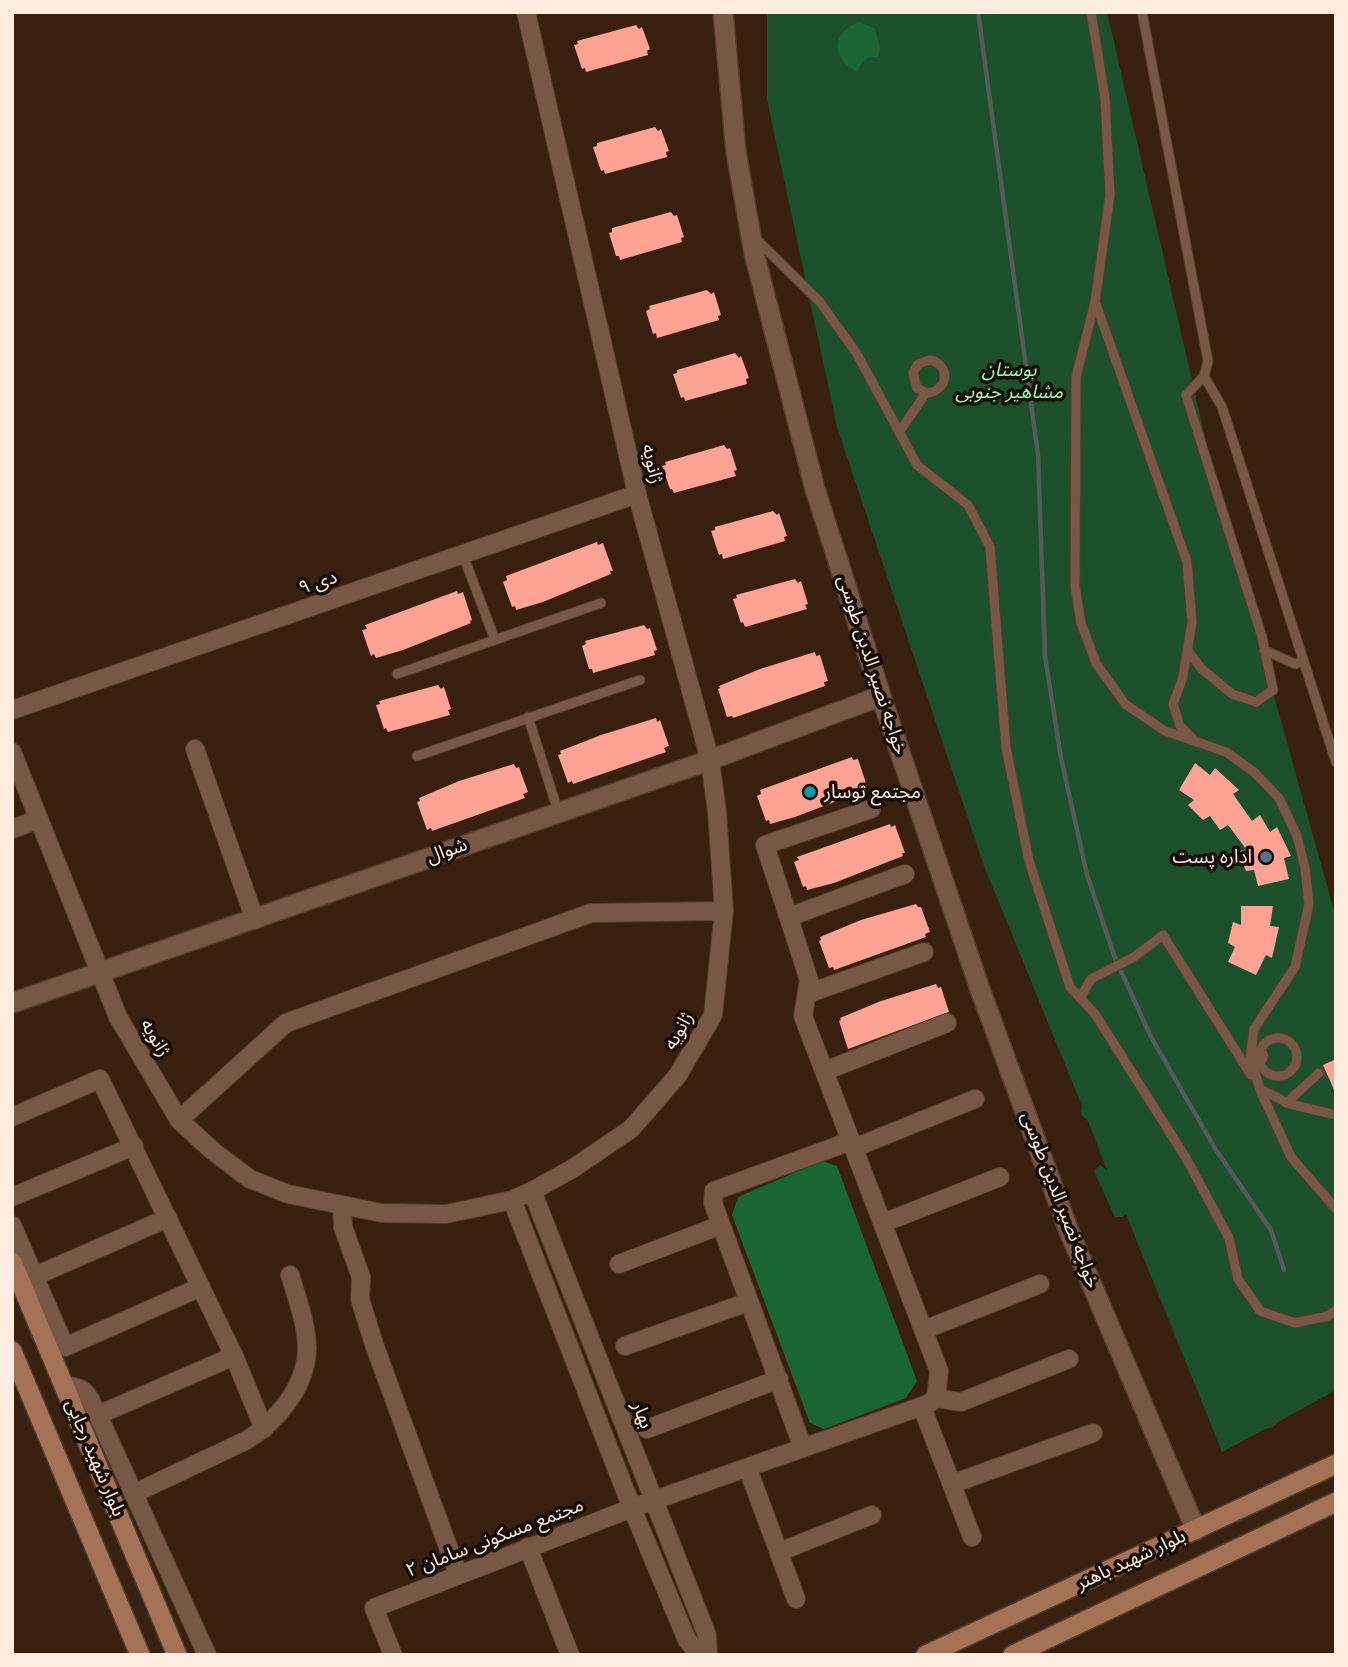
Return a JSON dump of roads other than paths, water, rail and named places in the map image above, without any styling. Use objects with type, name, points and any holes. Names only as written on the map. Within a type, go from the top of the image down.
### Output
[{"type":"main road","name":"بلوار شهید رجایی","points":[[12,1262],[177,1655]]},
{"type":"main road","name":"بلوار شهید رجایی","points":[[12,1351],[140,1655]]},
{"type":"main road","name":"بلوار شهید باهنر","points":[[926,1655],[1336,1464]]},
{"type":"main road","name":"بلوار شهید باهنر","points":[[1013,1655],[1336,1502]]},
{"type":"street","name":"ژانویه","points":[[12,752],[118,1017],[179,1120],[214,1152],[250,1179],[288,1194],[382,1213],[446,1214],[512,1200],[572,1169],[631,1129],[678,1075],[713,1015],[724,911],[717,812],[710,760],[637,494],[526,12]]},
{"type":"street","name":"خواجه نصیر الدین طوسی","points":[[723,12],[736,152],[750,234],[815,489],[881,696],[981,992],[1069,1231],[1196,1530]]},
{"type":"street","name":"۹ دی","points":[[12,710],[637,494]]},
{"type":"street","name":"شوال","points":[[12,1003],[710,760],[881,696]]},
{"type":"street","points":[[195,749],[255,920]]},
{"type":"street","points":[[871,809],[765,845],[809,980],[803,1016],[939,1371],[929,1402],[952,1484],[972,1537]]},
{"type":"street","points":[[12,829],[40,819]]},
{"type":"street","points":[[789,917],[905,874]]},
{"type":"street","points":[[179,1120],[286,1023],[591,913],[724,911]]},
{"type":"street","points":[[807,994],[924,952]]},
{"type":"street","points":[[825,1071],[947,1023]]},
{"type":"street","points":[[12,1117],[100,1079],[234,1356],[264,1429]]},
{"type":"street","points":[[803,1448],[713,1203],[714,1191],[975,1099]]},
{"type":"street","points":[[12,1197],[134,1146]]},
{"type":"street","points":[[883,1223],[1000,1177]]},
{"type":"street","name":"بهار","points":[[532,1191],[706,1635],[708,1655]]},
{"type":"street","points":[[512,1200],[632,1508],[687,1640],[699,1655]]},
{"type":"street","points":[[342,1205],[343,1227],[361,1277],[360,1299],[458,1574]]},
{"type":"street","points":[[35,1276],[168,1218]]},
{"type":"street","points":[[12,1225],[65,1347],[201,1287]]},
{"type":"street","points":[[619,1264],[721,1225]]},
{"type":"street","points":[[134,1494],[264,1429],[283,1410],[299,1382],[307,1350],[302,1316],[290,1275]]},
{"type":"street","points":[[923,1330],[1040,1284]]},
{"type":"street","points":[[625,1346],[748,1301]]},
{"type":"street","points":[[98,1415],[234,1356]]},
{"type":"street","name":"مجتمع مسکونی سامان ۲","points":[[393,1655],[374,1608],[632,1508],[653,1503],[929,1402],[961,1402],[1069,1359]]},
{"type":"street","points":[[647,1429],[779,1379]]},
{"type":"street","points":[[65,1386],[78,1386],[83,1389],[98,1415],[206,1655]]},
{"type":"street","points":[[952,1484],[1093,1433]]},
{"type":"street","points":[[748,1469],[796,1599]]},
{"type":"street","points":[[779,1552],[872,1515]]},
{"type":"street","points":[[528,1548],[570,1655]]},
{"type":"lane","points":[[1091,12],[1105,99],[1110,195],[1095,302],[1076,377],[1074,586],[1081,623],[1096,663],[1125,704],[1165,732],[1226,752],[1254,772],[1279,798],[1297,836],[1305,868],[1309,904],[1295,967],[1254,1029],[1250,1058],[1256,1061],[1266,1072],[1277,1076],[1293,1069],[1297,1057],[1293,1045],[1282,1038],[1275,1038],[1264,1044],[1256,1061],[1261,1092]]},
{"type":"lane","points":[[1142,12],[1208,361],[1204,376],[1186,395],[1264,650],[1273,690],[1256,702],[1232,694],[1202,669],[1187,650]]},
{"type":"lane","points":[[750,234],[820,302],[857,354],[917,465],[968,505],[990,547],[1006,748],[1029,862],[1070,987],[1095,1014],[1186,1158],[1229,1238],[1238,1279],[1261,1311],[1295,1323],[1328,1317],[1336,1310]]},
{"type":"lane","points":[[1095,302],[1187,562],[1192,622],[1183,677],[1173,704],[1180,726],[1195,741]]},
{"type":"lane","points":[[1204,376],[1222,407],[1336,762]]},
{"type":"lane","points":[[900,431],[926,393]]},
{"type":"lane","points":[[463,555],[495,640]]},
{"type":"lane","points":[[397,674],[601,603]]},
{"type":"lane","points":[[1264,650],[1295,664],[1303,661]]},
{"type":"lane","points":[[417,755],[640,680]]},
{"type":"lane","points":[[528,716],[558,811]]},
{"type":"lane","points":[[1080,998],[1091,979],[1134,957],[1163,935],[1261,1092],[1291,1157],[1336,1209]]},
{"type":"lane","points":[[1286,1103],[1320,1073]]},
{"type":"lane","points":[[1261,1092],[1286,1103],[1336,1115]]},
{"type":"waterway","points":[[978,12],[1038,455],[1045,656],[1061,758],[1087,875],[1115,958],[1151,1037],[1216,1150],[1271,1230],[1284,1270]]},
{"type":"place","name":"مجتمع توسار","points":[[810,792]]},
{"type":"place","name":"اداره پست","points":[[1266,857]]},
{"type":"park label","name":"بوستان مشاهیر جنوبی","points":[[1009,381]]}]
